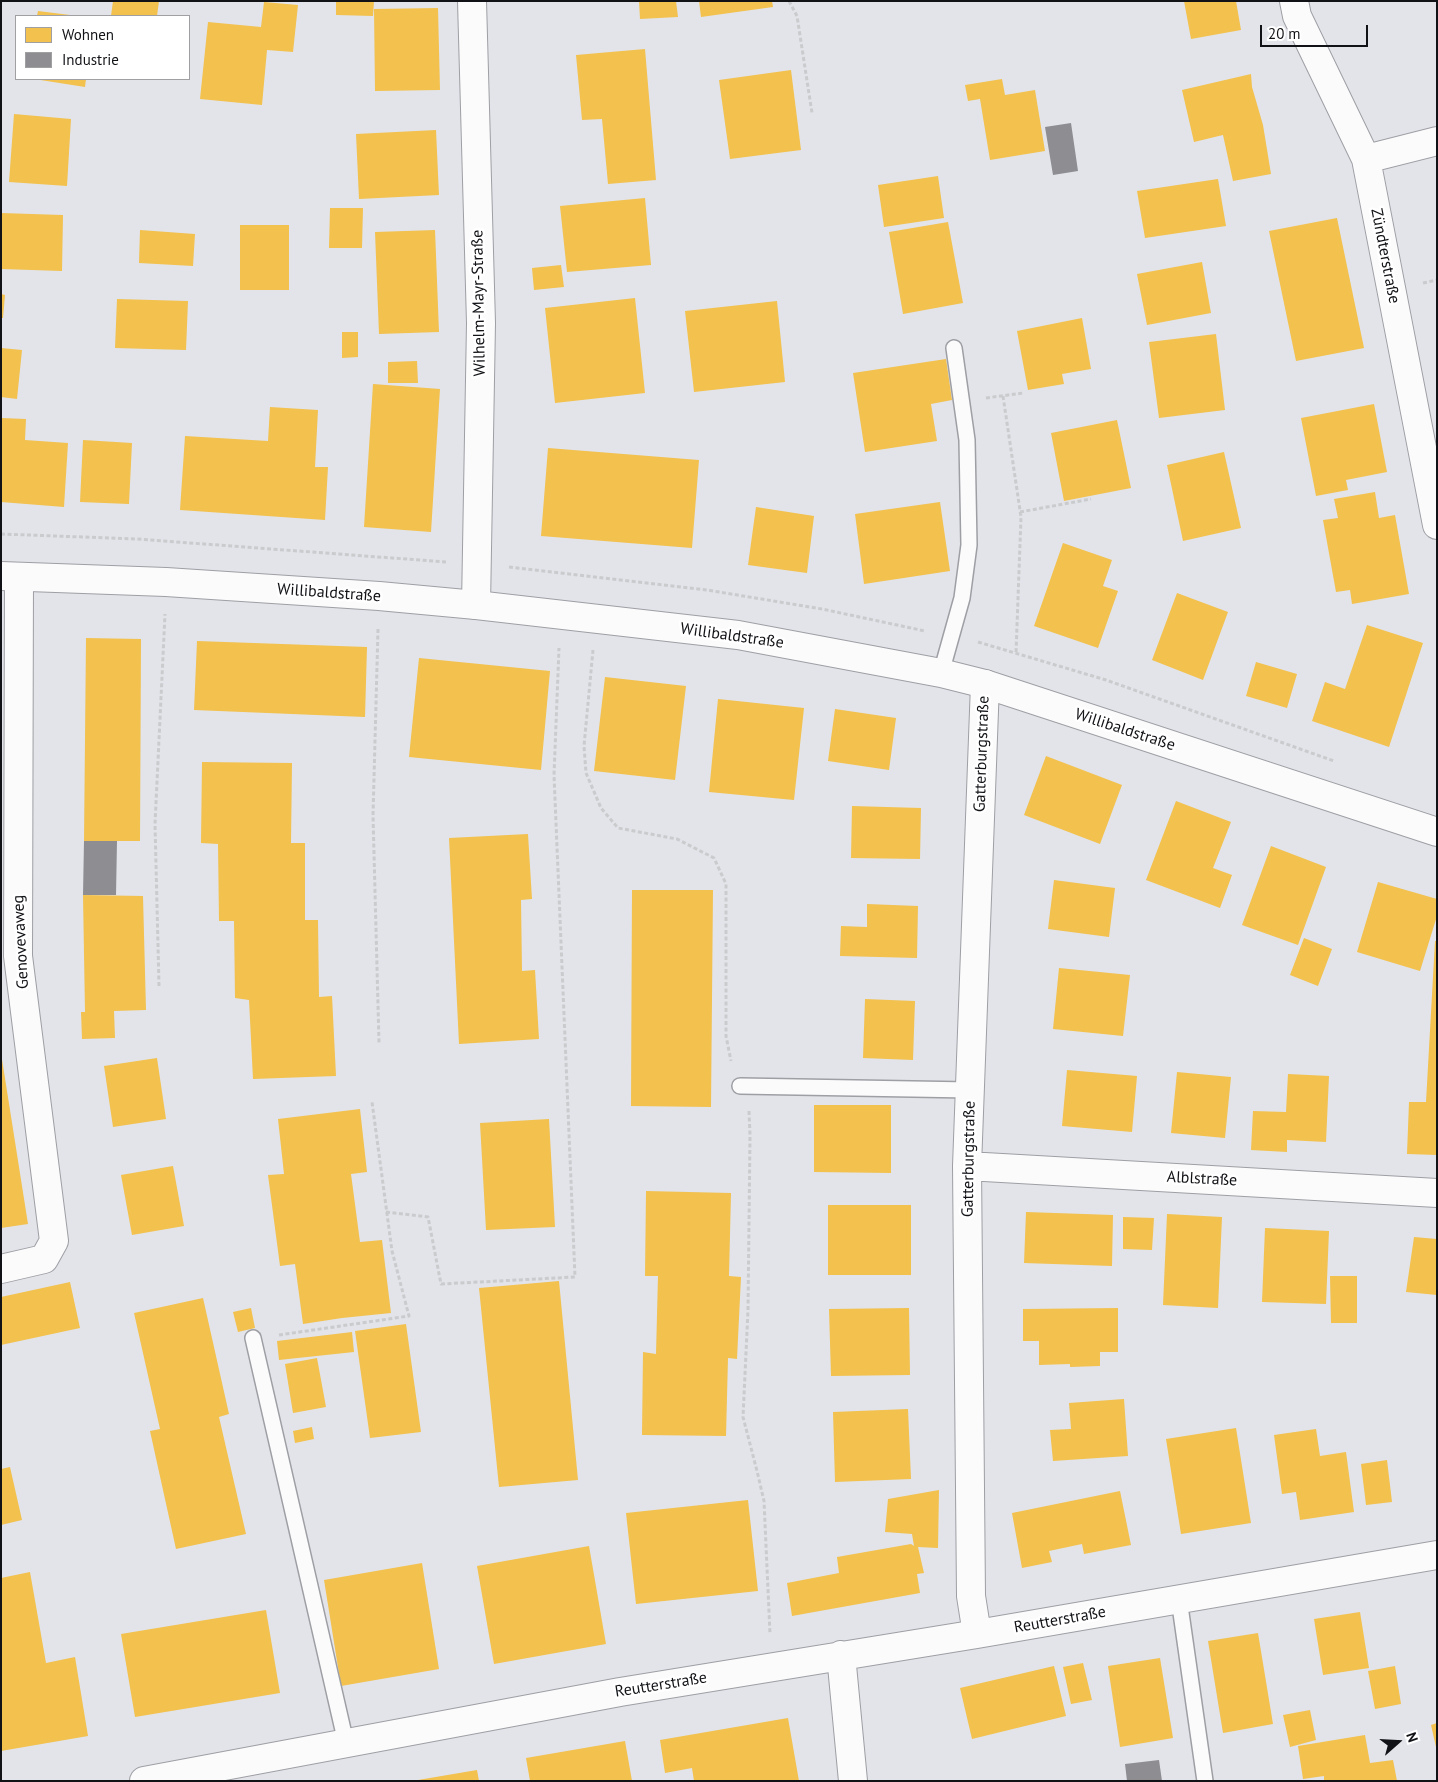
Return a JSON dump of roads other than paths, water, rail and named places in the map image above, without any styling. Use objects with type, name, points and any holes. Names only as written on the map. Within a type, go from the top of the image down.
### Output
[{"type":"street","name":"Wilhelm-Mayr-Straße","points":[[472,1],[481,323],[476,605]]},
{"type":"street","name":"Zündterstraße","points":[[1294,1],[1297,16],[1366,159],[1437,525]]},
{"type":"street","points":[[1366,159],[1437,141]]},
{"type":"street","name":"Willibaldstraße","points":[[10,576],[166,582],[379,596],[476,605],[738,635],[942,673],[985,684],[1437,832]]},
{"type":"street","name":"Genovevaweg","points":[[1,1269],[44,1259],[54,1241],[18,956],[10,576]]},
{"type":"street","name":"Gatterburgstraße","points":[[978,1634],[971,1596],[967,1166],[985,684]]},
{"type":"street","name":"Alblstraße","points":[[967,1166],[1437,1193]]},
{"type":"street","name":"Reutterstraße","points":[[144,1781],[620,1692],[978,1634],[1437,1555]]},
{"type":"street","points":[[841,1656],[854,1781]]},
{"type":"lane","points":[[942,673],[962,598],[969,545],[967,440],[954,348]]},
{"type":"lane","points":[[740,1086],[970,1090]]},
{"type":"lane","points":[[253,1338],[346,1743]]},
{"type":"lane","points":[[1179,1599],[1205,1781]]}]
